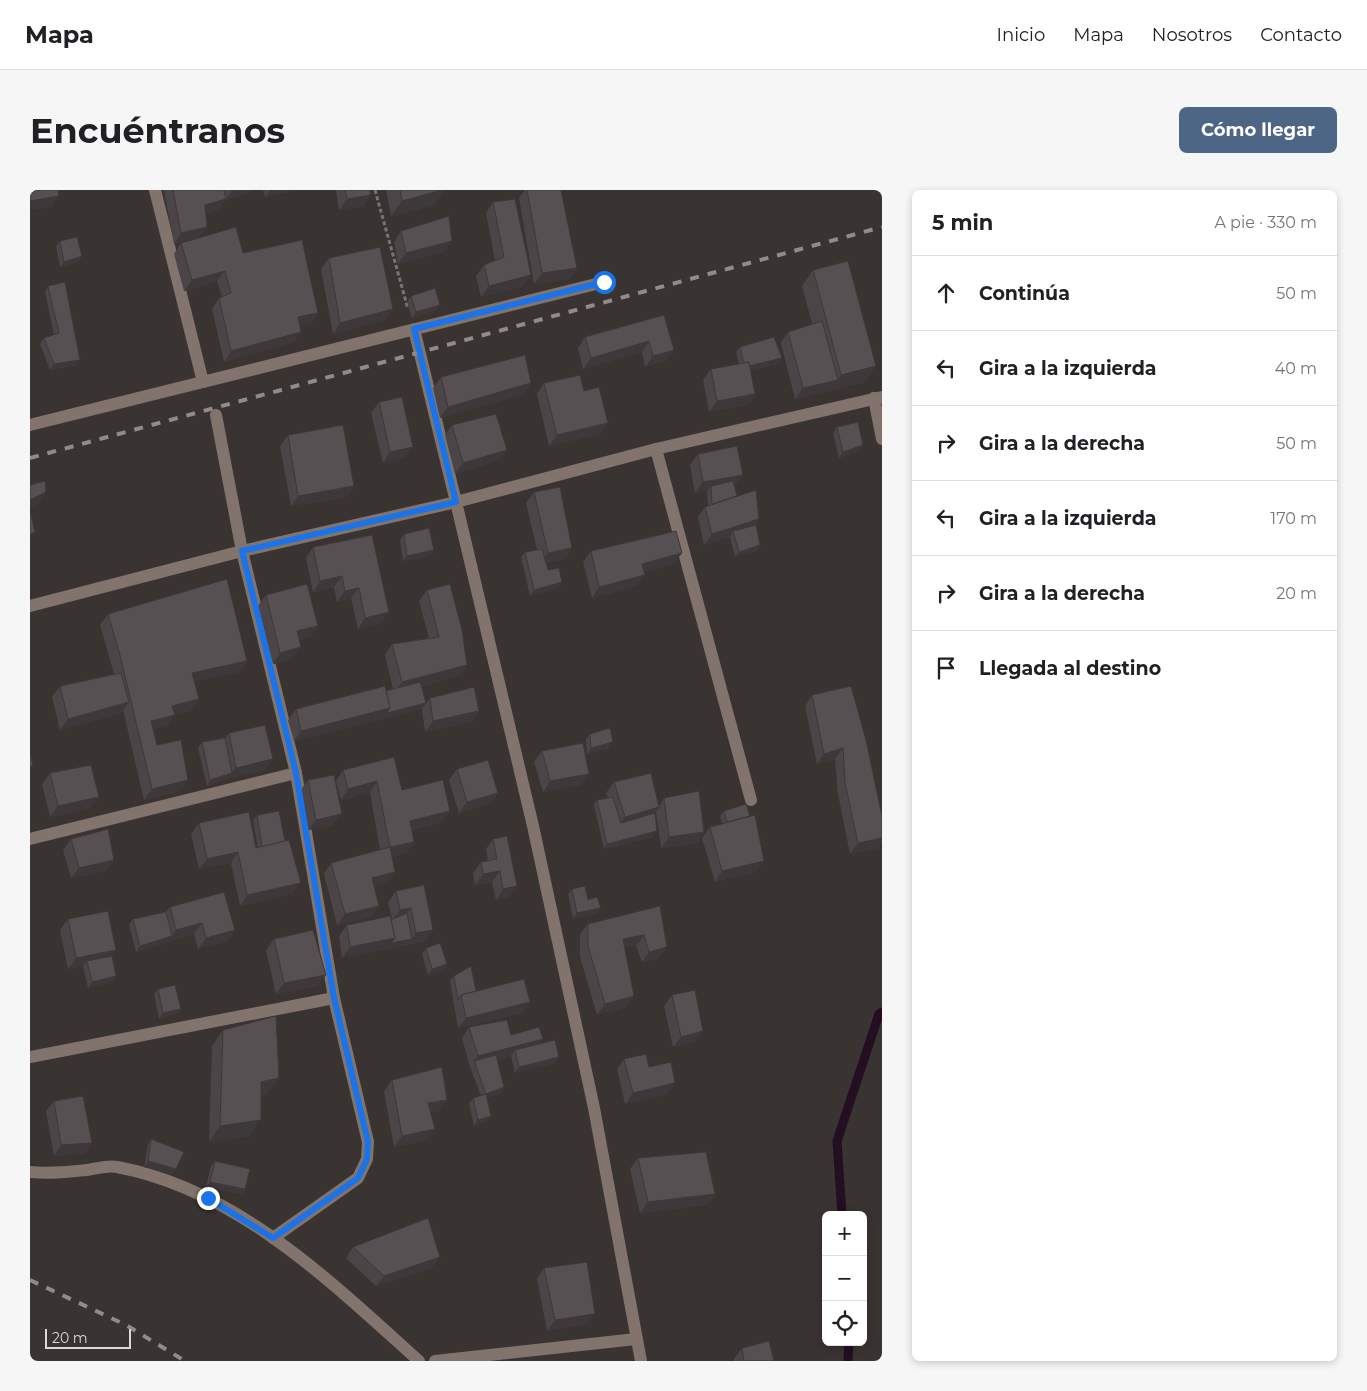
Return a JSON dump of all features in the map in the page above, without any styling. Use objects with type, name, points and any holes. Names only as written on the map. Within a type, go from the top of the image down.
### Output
[{"type":"street","points":[[155,190],[203,382]]},
{"type":"street","points":[[30,425],[604,282]]},
{"type":"street","points":[[414,329],[533,826],[586,1069],[641,1361]]},
{"type":"street","points":[[30,606],[242,551],[456,502],[656,449],[878,398],[882,439]]},
{"type":"street","points":[[216,415],[242,551],[296,773],[334,998],[368,1142],[367,1159],[358,1178],[273,1238]]},
{"type":"street","points":[[656,449],[751,800]]},
{"type":"street","points":[[30,839],[296,773]]},
{"type":"street","points":[[30,1057],[334,998]]},
{"type":"street","points":[[30,1172],[51,1174],[114,1166],[142,1173],[208,1198],[273,1238],[360,1308],[419,1361]]},
{"type":"street","points":[[435,1361],[636,1339]]},
{"type":"path","points":[[375,190],[414,329]]},
{"type":"building","points":[[30,190],[58,190],[59,196],[30,201]]},
{"type":"building","points":[[173,190],[224,190],[226,199],[205,205],[207,227],[181,233]]},
{"type":"building","points":[[345,190],[370,190],[371,195],[347,199]]},
{"type":"building","points":[[400,190],[442,190],[402,201]]},
{"type":"building","points":[[527,190],[561,190],[577,268],[542,273]]},
{"type":"building","points":[[515,199],[531,275],[489,286],[484,265],[504,257],[493,202]]},
{"type":"building","points":[[449,216],[452,241],[406,253],[401,231]]},
{"type":"building","points":[[236,227],[243,253],[302,240],[318,313],[298,317],[301,332],[231,351],[219,298],[231,293],[225,271],[192,280],[181,243]]},
{"type":"building","points":[[77,237],[82,256],[64,262],[60,241]]},
{"type":"building","points":[[380,247],[393,309],[340,323],[329,258]]},
{"type":"building","points":[[848,261],[876,366],[841,375],[813,270]]},
{"type":"building","points":[[65,282],[80,360],[54,364],[44,338],[59,333],[48,286]]},
{"type":"building","points":[[435,288],[440,305],[416,312],[411,296]]},
{"type":"building","points":[[664,315],[674,350],[653,356],[649,341],[591,358],[585,337]]},
{"type":"building","points":[[822,321],[838,380],[803,388],[788,332]]},
{"type":"building","points":[[774,337],[782,358],[749,366],[749,362],[744,363],[740,347]]},
{"type":"building","points":[[525,355],[531,383],[448,407],[441,377]]},
{"type":"building","points":[[749,362],[755,394],[717,401],[711,369]]},
{"type":"building","points":[[580,375],[584,391],[599,387],[608,423],[557,435],[544,383]]},
{"type":"building","points":[[402,397],[413,447],[390,452],[379,402]]},
{"type":"building","points":[[496,414],[507,450],[463,463],[452,425]]},
{"type":"building","points":[[858,422],[863,445],[843,452],[837,427]]},
{"type":"building","points":[[343,425],[354,486],[298,496],[288,435]]},
{"type":"building","points":[[737,446],[743,475],[703,482],[698,454]]},
{"type":"building","points":[[45,481],[46,492],[30,500],[30,485]]},
{"type":"building","points":[[733,481],[737,496],[712,504],[711,486]]},
{"type":"building","points":[[560,487],[572,548],[548,553],[534,492]]},
{"type":"building","points":[[756,490],[759,519],[712,534],[705,507]]},
{"type":"building","points":[[30,510],[35,532],[30,534]]},
{"type":"building","points":[[756,525],[760,545],[739,552],[733,531]]},
{"type":"building","points":[[429,528],[434,550],[407,556],[404,534]]},
{"type":"building","points":[[676,531],[682,553],[642,564],[645,575],[599,587],[591,551]]},
{"type":"building","points":[[372,535],[389,612],[365,618],[359,588],[345,591],[342,576],[320,581],[313,547]]},
{"type":"building","points":[[542,549],[548,570],[559,568],[562,582],[534,590],[525,552]]},
{"type":"building","points":[[227,579],[247,661],[192,673],[199,699],[172,706],[175,715],[151,721],[157,745],[181,740],[188,780],[152,789],[119,651],[108,614]]},
{"type":"building","points":[[307,584],[318,626],[297,631],[301,647],[280,653],[266,595]]},
{"type":"building","points":[[450,584],[462,630],[467,665],[402,682],[392,644],[439,637],[427,590]]},
{"type":"building","points":[[121,673],[129,702],[68,719],[60,686]]},
{"type":"building","points":[[420,682],[426,703],[387,713],[390,708],[386,691]]},
{"type":"building","points":[[385,686],[390,708],[301,731],[296,709]]},
{"type":"building","points":[[851,686],[866,740],[882,816],[882,838],[858,843],[845,783],[843,748],[824,754],[812,695]]},
{"type":"building","points":[[474,687],[479,711],[433,721],[430,698]]},
{"type":"building","points":[[265,725],[273,759],[236,768],[229,733]]},
{"type":"building","points":[[610,728],[613,742],[591,748],[590,734]]},
{"type":"building","points":[[225,738],[232,773],[210,780],[202,742]]},
{"type":"building","points":[[583,743],[589,774],[550,781],[542,751]]},
{"type":"building","points":[[30,751],[33,766],[30,767]]},
{"type":"building","points":[[394,757],[402,790],[443,780],[450,811],[410,821],[414,842],[390,847],[377,781],[348,789],[343,770]]},
{"type":"building","points":[[488,760],[498,793],[467,802],[457,769]]},
{"type":"building","points":[[91,765],[99,797],[58,806],[50,773]]},
{"type":"building","points":[[651,773],[659,807],[625,817],[614,782]]},
{"type":"building","points":[[334,775],[342,814],[316,820],[308,780]]},
{"type":"building","points":[[699,791],[704,832],[669,837],[664,798]]},
{"type":"building","points":[[613,797],[621,823],[655,813],[657,831],[607,844],[597,800]]},
{"type":"building","points":[[746,804],[750,816],[727,822],[724,811]]},
{"type":"building","points":[[279,811],[285,841],[262,847],[257,815]]},
{"type":"building","points":[[249,812],[256,848],[289,840],[301,883],[247,895],[238,852],[207,859],[199,823]]},
{"type":"building","points":[[755,815],[764,861],[722,871],[710,827]]},
{"type":"building","points":[[108,829],[114,860],[79,868],[71,839]]},
{"type":"building","points":[[507,836],[517,886],[503,889],[500,871],[483,874],[481,862],[497,859],[493,839]]},
{"type":"building","points":[[390,847],[395,872],[372,878],[379,906],[345,914],[331,863]]},
{"type":"building","points":[[424,885],[433,930],[416,933],[411,908],[400,910],[396,891]]},
{"type":"building","points":[[585,886],[588,900],[597,897],[601,908],[577,913],[572,889]]},
{"type":"building","points":[[224,892],[235,930],[206,938],[202,923],[176,930],[170,907]]},
{"type":"building","points":[[660,906],[667,947],[649,952],[644,935],[623,939],[634,996],[605,1004],[588,946],[588,924]]},
{"type":"building","points":[[108,911],[116,950],[76,958],[68,919]]},
{"type":"building","points":[[166,912],[172,936],[140,946],[133,919]]},
{"type":"building","points":[[407,913],[412,939],[391,943],[395,938],[391,920]]},
{"type":"building","points":[[390,916],[395,938],[350,947],[347,925]]},
{"type":"building","points":[[313,930],[326,975],[284,983],[274,939]]},
{"type":"building","points":[[440,943],[447,964],[432,969],[426,948]]},
{"type":"building","points":[[112,956],[116,976],[92,982],[87,961]]},
{"type":"building","points":[[471,966],[476,991],[461,995],[458,1000],[454,976]]},
{"type":"building","points":[[524,979],[530,1002],[466,1018],[461,995]]},
{"type":"building","points":[[175,985],[181,1009],[163,1013],[158,989]]},
{"type":"building","points":[[695,990],[703,1031],[681,1037],[672,995]]},
{"type":"building","points":[[276,1016],[279,1078],[261,1082],[261,1120],[220,1126],[223,1030]]},
{"type":"building","points":[[507,1020],[511,1035],[539,1027],[543,1039],[478,1056],[469,1027]]},
{"type":"building","points":[[555,1040],[559,1057],[519,1067],[515,1050]]},
{"type":"building","points":[[646,1054],[649,1067],[671,1062],[675,1083],[633,1093],[624,1059]]},
{"type":"building","points":[[496,1055],[504,1087],[486,1094],[474,1061]]},
{"type":"building","points":[[442,1067],[447,1100],[428,1103],[435,1129],[402,1136],[392,1080]]},
{"type":"building","points":[[486,1094],[491,1116],[478,1120],[473,1098]]},
{"type":"building","points":[[83,1096],[92,1143],[61,1145],[54,1101]]},
{"type":"building","points":[[151,1139],[184,1152],[176,1169],[148,1161]]},
{"type":"building","points":[[706,1152],[715,1194],[648,1202],[638,1158]]},
{"type":"building","points":[[215,1161],[250,1169],[245,1189],[210,1182]]},
{"type":"building","points":[[428,1218],[440,1257],[384,1276],[353,1247]]},
{"type":"building","points":[[587,1262],[595,1314],[555,1320],[544,1268]]},
{"type":"building","points":[[769,1341],[774,1361],[744,1361],[742,1348]]},
{"type":"waterway","points":[[842,1211],[837,1141],[879,1014],[882,1012]]},
{"type":"waterway","points":[[848,1361],[849,1346]]},
{"type":"railway","points":[[30,458],[882,227]]},
{"type":"railway","points":[[30,1280],[126,1325],[185,1361]]},
{"type":"route","points":[[208,1198],[273,1238],[358,1178],[367,1159],[368,1142],[334,998],[296,773],[242,551],[456,502],[414,329],[604,282]]}]
